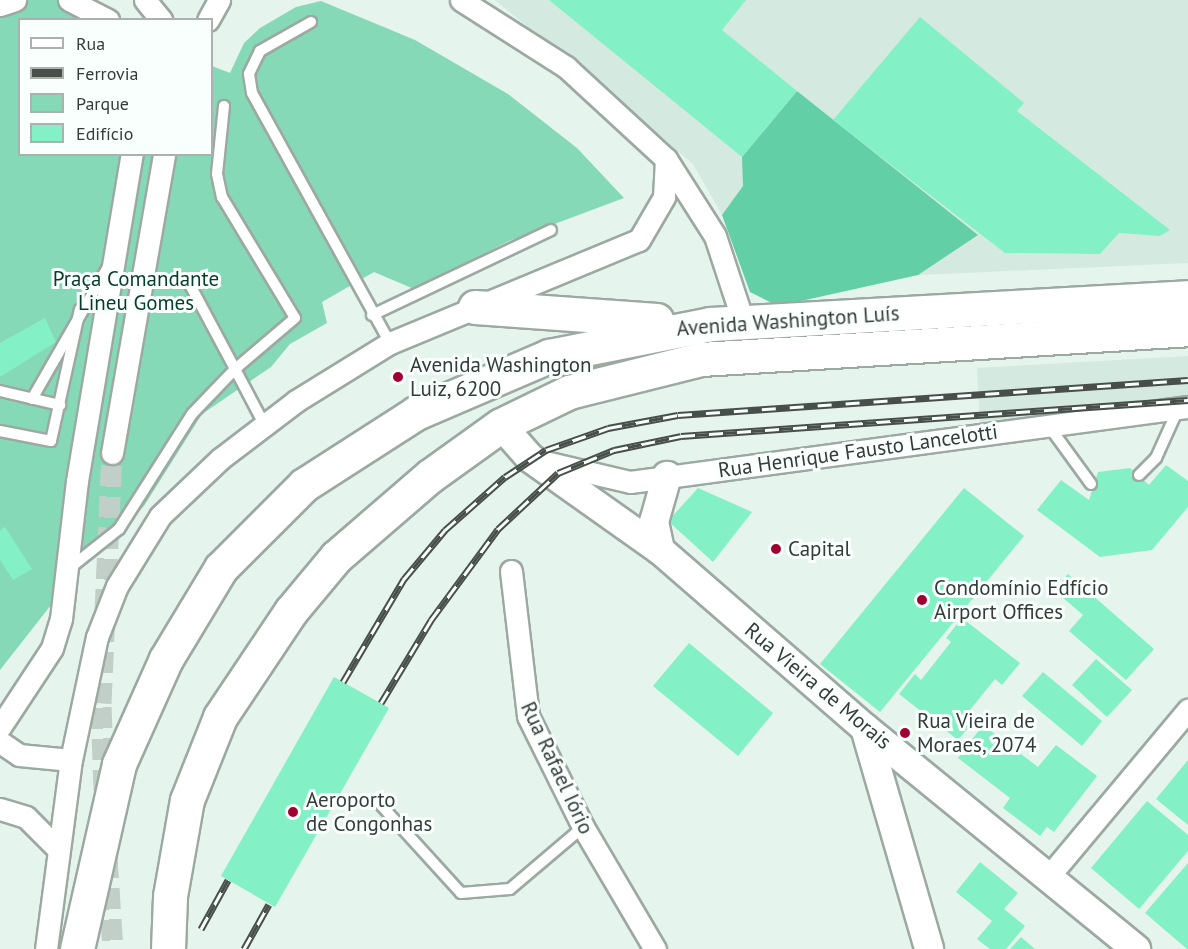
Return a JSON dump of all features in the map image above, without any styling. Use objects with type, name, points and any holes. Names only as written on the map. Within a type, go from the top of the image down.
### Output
[{"type":"highway","name":"Avenida Washington Luís","points":[[77,949],[119,764],[166,659],[221,567],[261,522],[345,457],[467,389],[549,356],[710,324],[1188,297]]},
{"type":"highway","points":[[475,308],[710,324]]},
{"type":"highway","name":"Avenida Washington Luís","points":[[168,949],[170,896],[187,800],[220,717],[291,611],[336,557],[430,476],[501,425],[569,392],[701,359],[1188,328]]},
{"type":"street","points":[[0,5],[15,0]]},
{"type":"street","points":[[69,0],[104,18]]},
{"type":"street","points":[[145,0],[159,18]]},
{"type":"street","points":[[209,18],[219,0]]},
{"type":"street","points":[[461,0],[566,67],[666,159],[715,236],[743,321]]},
{"type":"street","points":[[0,727],[52,648],[71,567],[77,481],[132,156]]},
{"type":"street","points":[[112,453],[164,156]]},
{"type":"street","points":[[46,949],[71,760],[97,637],[134,553],[160,516],[264,424],[390,343],[639,240],[664,197],[666,159]]},
{"type":"street","name":"Rua Henrique Fausto Lancelotti","points":[[530,458],[617,481],[1185,408]]},
{"type":"street","name":"Rua Vieira de Morais","points":[[501,425],[530,458],[660,550],[865,728],[1136,949]]},
{"type":"street","points":[[660,550],[654,522],[667,476]]},
{"type":"street","name":"Rua Rafael Iório","points":[[512,571],[524,705],[583,827],[655,949]]},
{"type":"street","points":[[1049,876],[1188,710]]},
{"type":"street","points":[[865,728],[930,949]]},
{"type":"street","points":[[0,742],[19,755],[71,760]]},
{"type":"street","points":[[886,801],[895,786],[932,781]]},
{"type":"street","points":[[0,809],[26,817],[58,849]]},
{"type":"lane","points":[[311,22],[260,51],[249,74],[252,93],[372,315],[390,343]]},
{"type":"lane","points":[[71,567],[119,530],[157,473],[192,414],[235,369],[295,318],[222,197],[217,174],[224,106]]},
{"type":"lane","points":[[372,315],[550,230]]},
{"type":"lane","points":[[32,399],[53,369],[80,309],[114,258]]},
{"type":"lane","points":[[188,279],[264,424]]},
{"type":"lane","points":[[0,430],[51,441],[80,309]]},
{"type":"lane","points":[[0,391],[60,405]]},
{"type":"lane","points":[[1139,475],[1156,458],[1185,408]]},
{"type":"lane","points":[[1048,425],[1091,484]]},
{"type":"lane","points":[[380,804],[461,893],[510,889],[583,827]]},
{"type":"shaded area","points":[[495,0],[1188,0],[1188,263],[918,275],[778,306],[750,292],[722,215],[693,164]]},
{"type":"shaded area","points":[[1188,356],[1188,415],[980,427],[977,368]]},
{"type":"green space","name":"Praça Comandante Lineu Gomes","points":[[0,0],[79,0],[110,18],[18,18],[18,156],[213,156],[213,66],[230,73],[244,43],[260,28],[296,7],[321,1],[415,40],[508,94],[577,148],[624,198],[509,241],[414,289],[374,272],[322,302],[327,323],[290,344],[271,367],[202,414],[144,506],[73,577],[0,670]]},
{"type":"green space","points":[[797,91],[978,235],[918,275],[778,306],[750,292],[722,215],[743,186],[742,157]]},
{"type":"building","points":[[549,0],[746,0],[722,30],[797,91],[742,157]]},
{"type":"building","points":[[920,17],[1024,103],[1017,111],[1170,230],[1160,236],[1119,233],[1100,254],[1005,253],[833,120]]},
{"type":"building","points":[[45,318],[56,342],[0,377],[0,343]]},
{"type":"building","points":[[1166,465],[1188,481],[1188,507],[1152,550],[1100,557],[1037,510],[1061,480],[1089,500],[1098,472],[1130,468],[1149,485]]},
{"type":"building","points":[[698,488],[752,512],[713,562],[668,521]]},
{"type":"building","name":"Condomínio Edfício Airport Offices","points":[[964,488],[1024,536],[880,712],[820,664]]},
{"type":"building","points":[[5,527],[32,569],[13,580],[0,560],[0,530]]},
{"type":"building","points":[[1068,574],[1154,649],[1126,680],[1069,631],[1083,615],[1054,590]]},
{"type":"building","points":[[962,618],[1020,663],[1002,685],[995,679],[965,716],[973,722],[958,740],[899,694],[915,674],[921,680],[951,642],[946,638]]},
{"type":"building","points":[[689,643],[773,713],[738,756],[653,686]]},
{"type":"building","points":[[1096,659],[1132,690],[1107,717],[1072,685]]},
{"type":"building","points":[[1043,672],[1102,721],[1082,746],[1022,696]]},
{"type":"building","name":"Aeroporto de Congonhas","points":[[334,677],[389,708],[275,907],[221,876]]},
{"type":"building","points":[[983,725],[1038,767],[1056,745],[1097,776],[1054,832],[1047,827],[1040,836],[1003,808],[1010,798],[958,758]]},
{"type":"building","points":[[1188,760],[1188,825],[1156,799]]},
{"type":"building","points":[[1147,801],[1188,835],[1188,851],[1139,909],[1091,868]]},
{"type":"building","points":[[980,862],[1018,893],[1004,909],[1025,926],[1006,949],[990,949],[977,939],[992,921],[956,892]]},
{"type":"building","points":[[1188,863],[1188,949],[1187,949],[1145,913]]},
{"type":"building","points":[[1021,937],[1035,949],[1010,949]]},
{"type":"tunnel","points":[[104,790],[101,703],[112,453]]},
{"type":"tunnel","points":[[107,857],[113,949]]},
{"type":"railway","points":[[343,682],[404,579],[445,530],[505,477],[546,450],[608,428],[678,415],[1188,380]]},
{"type":"railway","points":[[381,703],[431,620],[498,529],[558,473],[614,450],[681,436],[1188,400]]},
{"type":"railway","points":[[201,929],[228,880]]},
{"type":"railway","points":[[244,949],[269,904]]},
{"type":"place","name":"Avenida Washington Luiz, 6200","points":[[398,377]]},
{"type":"place","name":"Capital","points":[[776,549]]},
{"type":"place","name":"Condomínio Edfício Airport Offices","points":[[922,600]]},
{"type":"place","name":"Rua Vieira de Moraes, 2074","points":[[905,733]]},
{"type":"place","name":"Aeroporto de Congonhas","points":[[293,812]]}]
